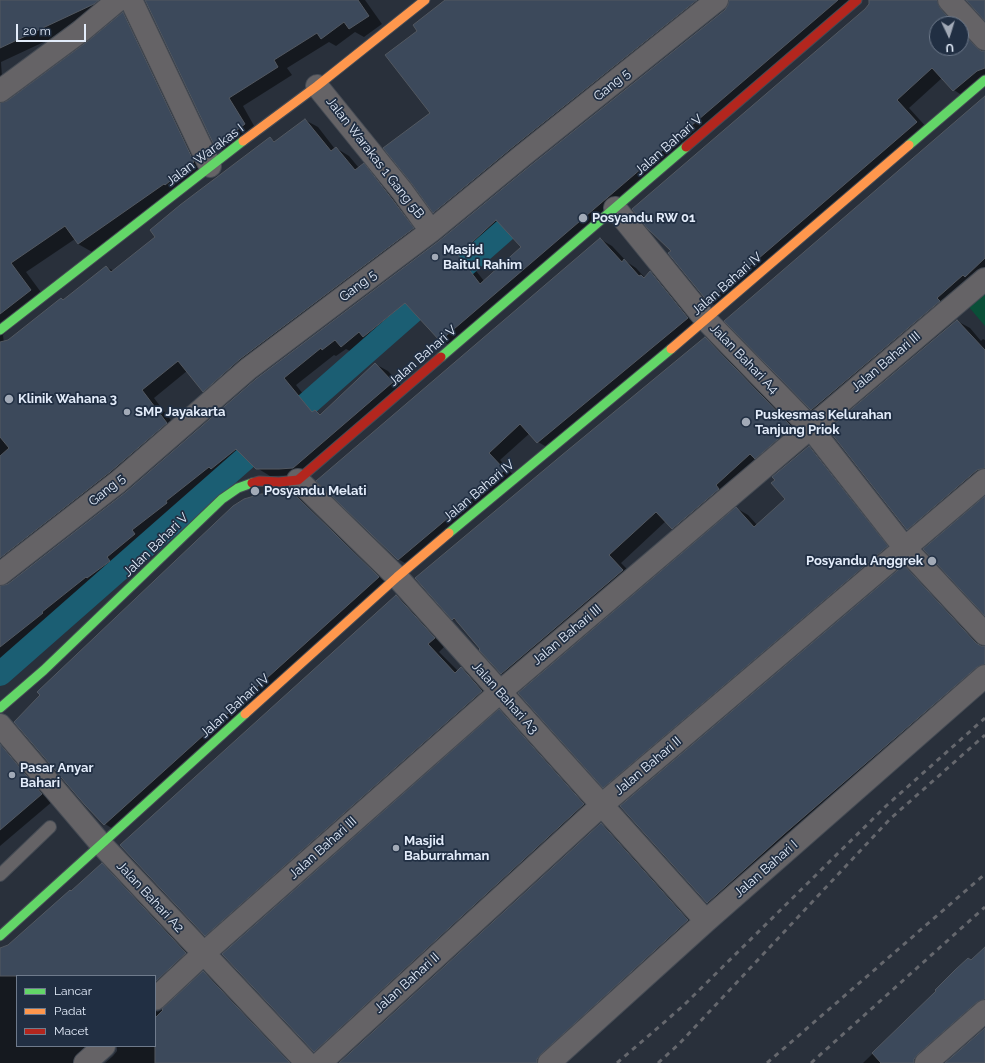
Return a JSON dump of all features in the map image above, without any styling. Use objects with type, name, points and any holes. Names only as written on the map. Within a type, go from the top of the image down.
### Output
[{"type":"street","points":[[0,92],[81,31],[118,0]]},
{"type":"street","points":[[131,0],[210,166]]},
{"type":"street","name":"Jalan Warakas I","points":[[0,330],[210,166],[318,86],[425,0]]},
{"type":"street","name":"Gang 5","points":[[0,574],[118,482],[248,369],[431,231],[717,0]]},
{"type":"street","name":"Jalan Bahari V","points":[[0,708],[44,670],[222,500],[238,488],[259,481],[279,482],[298,480],[857,0]]},
{"type":"street","points":[[949,0],[985,39]]},
{"type":"street","name":"Jalan Bahari IV","points":[[0,936],[397,577],[706,320],[985,80]]},
{"type":"street","name":"Jalan Warakas 1 Gang 5B","points":[[318,86],[402,191],[431,231]]},
{"type":"street","name":"Jalan Bahari A4","points":[[615,208],[706,320],[810,427],[904,547],[985,634]]},
{"type":"street","name":"Jalan Bahari III","points":[[156,998],[203,954],[500,692],[985,279]]},
{"type":"street","name":"Jalan Bahari A3","points":[[298,480],[397,577],[603,804],[706,921]]},
{"type":"street","name":"Jalan Bahari II","points":[[320,1063],[603,804],[904,547],[985,480]]},
{"type":"street","name":"Jalan Bahari I","points":[[549,1063],[706,921],[985,676]]},
{"type":"street","name":"Jalan Bahari A2","points":[[0,725],[101,844],[306,1063]]},
{"type":"street","points":[[926,1063],[985,1010]]},
{"type":"street","points":[[85,1063],[103,1047]]},
{"type":"lane","points":[[0,875],[50,827]]},
{"type":"green space","points":[[985,291],[985,326],[968,306]]},
{"type":"building","points":[[0,0],[99,0],[94,4],[0,48]]},
{"type":"building","points":[[145,0],[358,0],[369,16],[349,29],[344,22],[321,39],[317,33],[274,60],[278,67],[229,98],[245,124],[215,147]]},
{"type":"building","points":[[445,0],[697,0],[514,146],[433,213],[383,148],[430,113],[385,55],[417,31],[413,25]]},
{"type":"building","points":[[729,0],[838,0],[440,341],[405,303],[363,337],[359,332],[341,347],[335,340],[322,350],[321,348],[284,378],[312,412],[315,410],[320,415],[375,363],[393,382],[293,468],[256,469],[236,449],[211,469],[209,467],[166,501],[167,503],[132,530],[135,534],[107,557],[110,561],[87,578],[86,577],[0,647],[0,586],[8,584],[126,492],[256,379],[439,241],[725,10]],"holes":[[[496,220],[521,247],[480,284],[458,255]]]},
{"type":"building","points":[[869,0],[937,0],[940,8],[947,16],[929,16],[929,56],[969,56],[969,40],[981,51],[985,51],[985,68],[977,71],[953,91],[932,68],[897,100],[917,122],[708,302],[668,253],[671,251],[647,228],[632,209],[869,4]]},
{"type":"building","points":[[966,0],[985,0],[985,21]]},
{"type":"building","points":[[123,12],[194,162],[165,185],[164,184],[78,244],[65,226],[11,263],[31,290],[0,314],[0,103],[7,101],[88,41]]},
{"type":"building","points":[[985,96],[985,258],[965,277],[963,275],[937,298],[940,301],[811,410],[724,321]]},
{"type":"building","points":[[305,119],[331,151],[336,147],[355,170],[364,163],[414,228],[240,359],[203,392],[178,361],[142,390],[167,423],[110,472],[0,558],[0,456],[9,448],[0,437],[0,342],[8,340],[61,298],[63,300],[106,266],[111,272],[155,237],[150,230],[180,205],[270,137],[274,142]]},
{"type":"building","points":[[600,238],[622,262],[624,259],[639,276],[641,275],[644,278],[650,271],[688,318],[537,443],[520,424],[489,453],[505,470],[398,560],[316,481]]},
{"type":"building","points":[[957,320],[985,350],[985,468],[977,470],[907,530],[828,429]]},
{"type":"building","points":[[705,337],[792,427],[755,459],[750,454],[716,485],[719,489],[672,529],[656,512],[609,555],[623,570],[501,674],[479,650],[480,649],[454,618],[452,620],[415,578]]},
{"type":"building","points":[[809,446],[888,546],[603,788],[518,693],[736,507],[754,527],[785,499],[771,483],[775,480],[772,477]]},
{"type":"building","points":[[293,493],[379,577],[104,825],[14,722],[40,695],[37,692],[233,506],[244,499],[261,494]]},
{"type":"building","points":[[985,496],[985,616],[923,549]]},
{"type":"building","points":[[904,565],[976,643],[981,646],[985,646],[985,664],[977,667],[784,834],[707,903],[620,806]]},
{"type":"building","points":[[396,595],[435,638],[428,644],[455,673],[461,667],[482,691],[205,936],[120,845]]},
{"type":"building","points":[[499,709],[584,804],[314,1052],[222,954]]},
{"type":"building","name":"Pasar Anyar Bahari","points":[[0,744],[42,794],[0,830]]},
{"type":"building","points":[[601,823],[688,920],[541,1054],[537,1059],[537,1063],[339,1063]]},
{"type":"building","points":[[102,863],[186,953],[156,981],[156,975],[0,976],[0,948],[8,945],[70,890],[71,891]]},
{"type":"building","points":[[985,947],[985,999],[977,1002],[918,1054],[914,1059],[914,1063],[881,1063],[872,1053],[936,991],[935,990],[955,970],[968,958],[971,960]]},
{"type":"building","points":[[203,971],[290,1063],[155,1063],[156,1017],[163,1010],[162,1009]]},
{"type":"building","points":[[985,1028],[985,1063],[945,1063]]},
{"type":"waterway","points":[[0,674],[530,208]]},
{"type":"railway","points":[[617,1063],[683,1006],[886,806],[985,718]]},
{"type":"railway","points":[[658,1063],[679,1044],[890,819],[985,735]]},
{"type":"railway","points":[[767,1063],[985,874]]},
{"type":"railway","points":[[811,1063],[985,907]]},
{"type":"traffic: fast","points":[[909,145],[985,80]]},
{"type":"traffic: fast","points":[[0,330],[243,141]]},
{"type":"traffic: fast","points":[[441,357],[686,147]]},
{"type":"traffic: fast","points":[[449,533],[671,349]]},
{"type":"traffic: fast","points":[[0,708],[44,670],[222,499],[238,488],[252,483]]},
{"type":"traffic: fast","points":[[0,936],[245,714]]},
{"type":"traffic: slow","points":[[243,141],[317,86],[425,0]]},
{"type":"traffic: slow","points":[[671,349],[909,145]]},
{"type":"traffic: slow","points":[[245,714],[397,577],[449,533]]},
{"type":"traffic: jam","points":[[686,147],[857,0]]},
{"type":"traffic: jam","points":[[252,483],[259,481],[279,482],[298,480],[441,357]]},
{"type":"place","name":"Posyandu RW 01","points":[[583,218]]},
{"type":"place","name":"Masjid Baitul Rahim","points":[[435,257]]},
{"type":"place","name":"Klinik Wahana 3","points":[[9,399]]},
{"type":"place","name":"SMP Jayakarta","points":[[127,412]]},
{"type":"place","name":"Puskesmas Kelurahan Tanjung Priok","points":[[746,422]]},
{"type":"place","name":"Posyandu Melati","points":[[255,491]]},
{"type":"place","name":"Posyandu Anggrek","points":[[932,561]]},
{"type":"place","name":"Pasar Anyar Bahari","points":[[12,775]]},
{"type":"place","name":"Masjid Baburrahman","points":[[396,848]]}]
